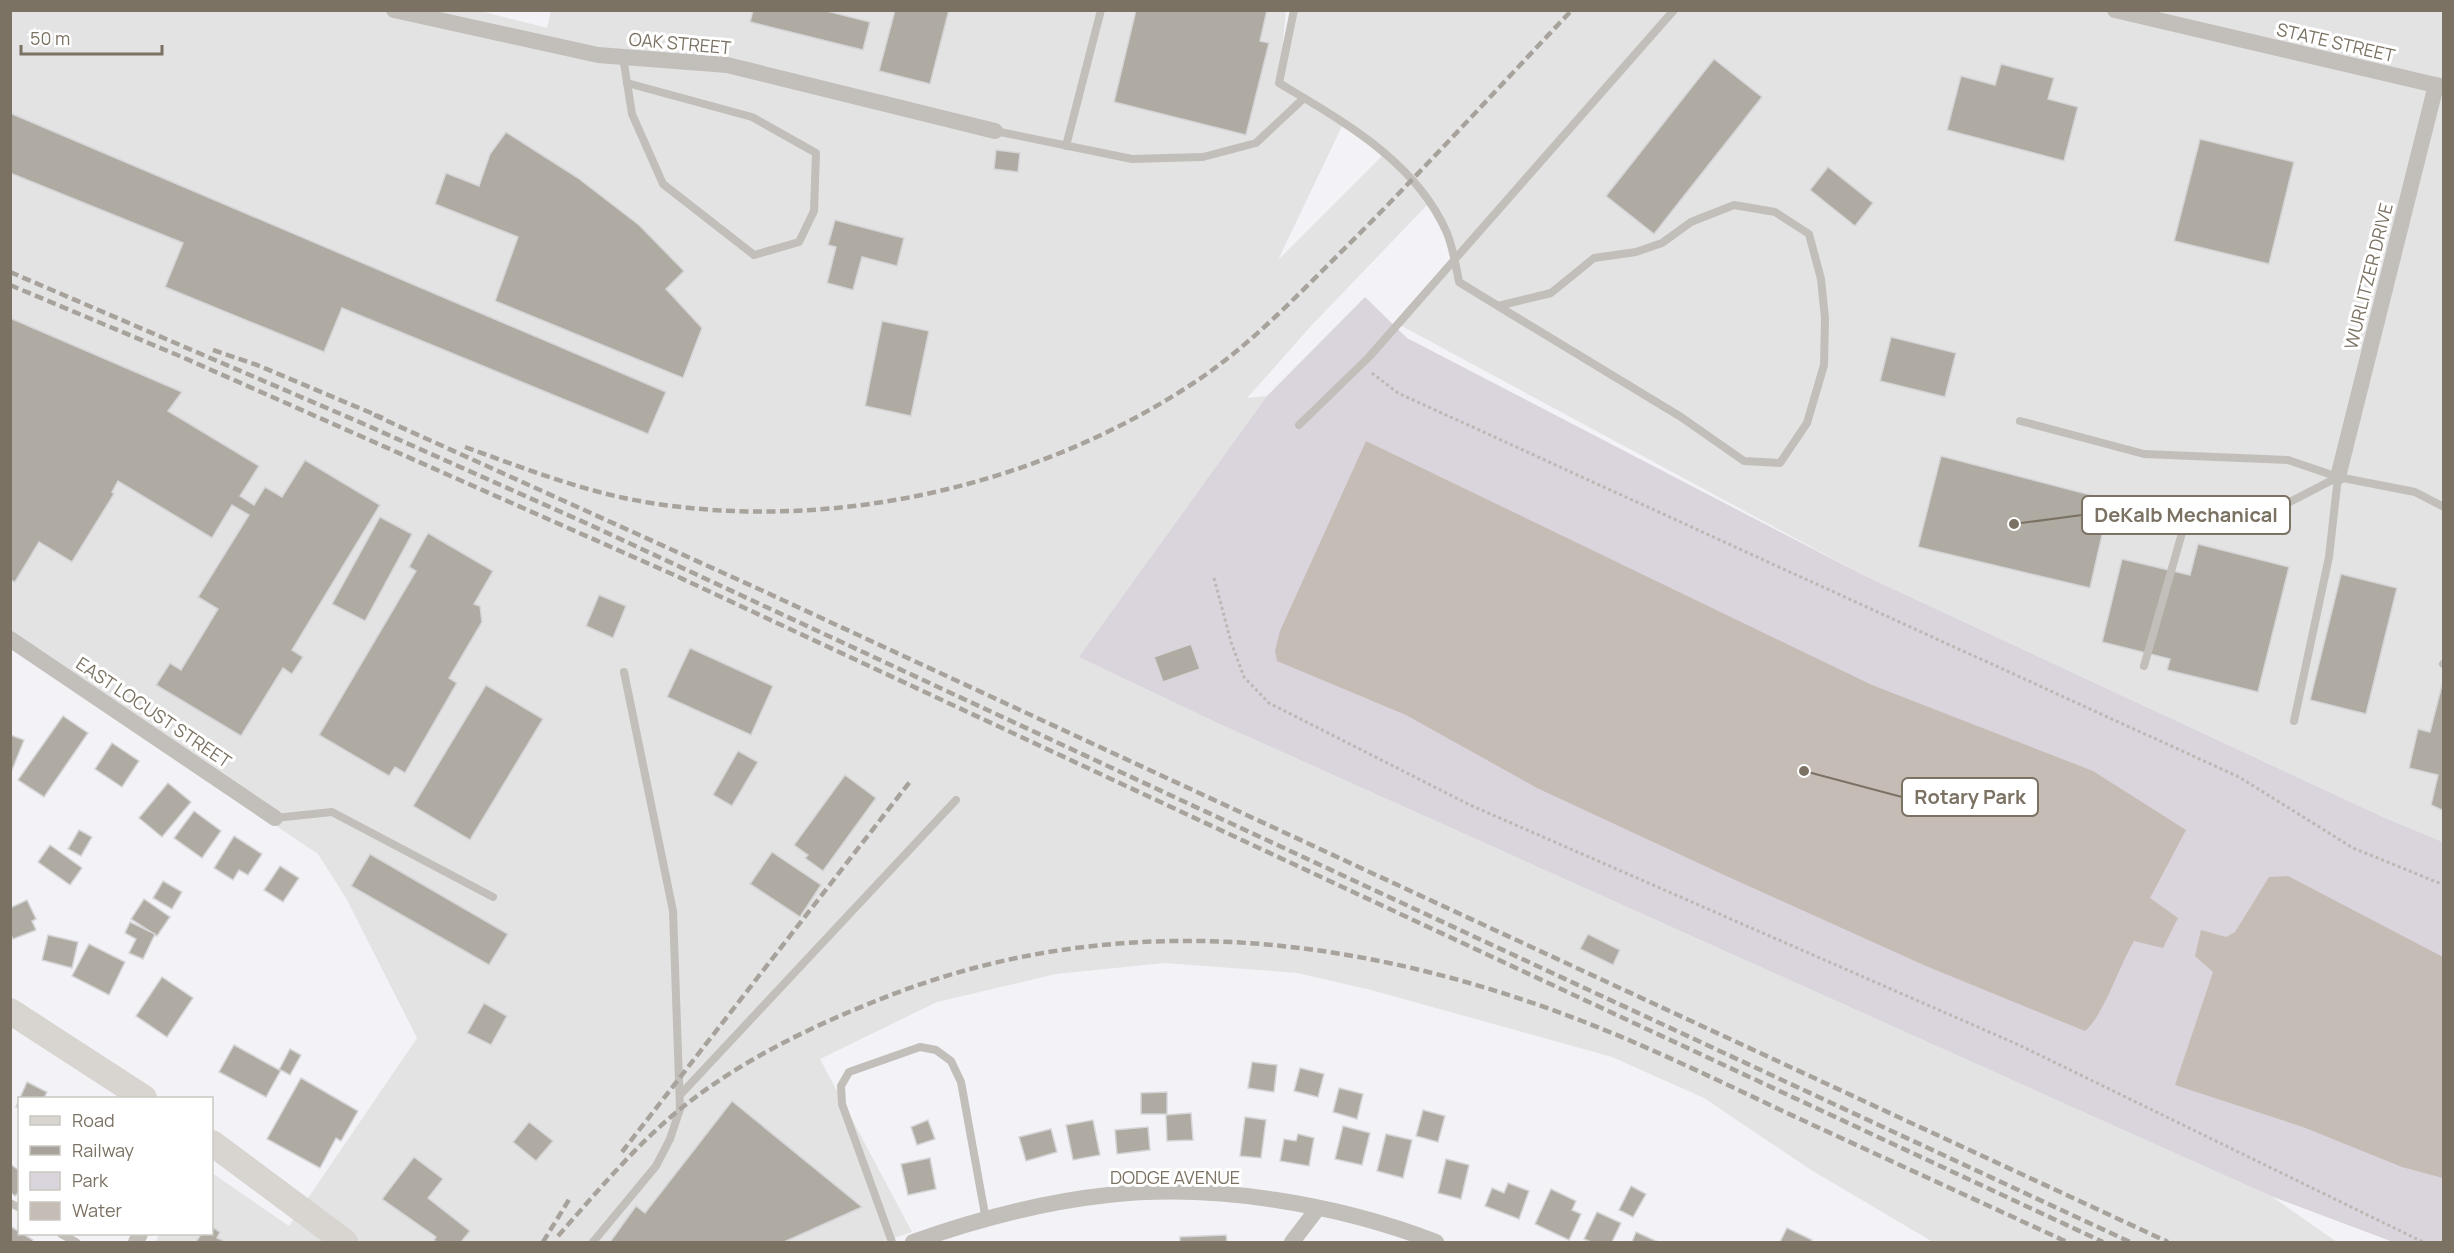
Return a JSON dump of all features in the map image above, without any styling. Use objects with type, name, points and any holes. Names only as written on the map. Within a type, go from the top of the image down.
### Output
[{"type":"main road","points":[[10,1011],[142,1097]]},
{"type":"main road","points":[[213,1144],[339,1241]]},
{"type":"street","name":"OAK STREET","points":[[394,10],[516,39],[598,55],[728,65],[995,131]]},
{"type":"street","name":"STATE STREET","points":[[2115,10],[2440,86]]},
{"type":"street","name":"WURLITZER DRIVE","points":[[2338,477],[2440,86]]},
{"type":"street","name":"EAST LOCUST STREET","points":[[11,639],[276,818]]},
{"type":"street","name":"DODGE AVENUE","points":[[913,1242],[986,1220],[1108,1195],[1165,1193],[1249,1197],[1318,1208],[1380,1223],[1436,1242]]},
{"type":"street","points":[[1292,1242],[1318,1208]]},
{"type":"lane","points":[[1066,146],[1101,10]]},
{"type":"lane","points":[[1294,10],[1279,83],[1357,129],[1412,180],[1447,233],[1459,282],[1498,306],[1681,417],[1744,461],[1780,463],[1807,423],[1824,365],[1825,318],[1821,279],[1809,234],[1775,212],[1734,205],[1691,222],[1662,243],[1636,252],[1594,258],[1551,293],[1498,306]]},
{"type":"lane","points":[[1299,425],[1361,364],[1674,10]]},
{"type":"lane","points":[[623,57],[627,83],[632,114],[663,184],[754,255],[799,242],[814,211],[816,153],[752,117],[627,83]]},
{"type":"lane","points":[[995,131],[1132,159],[1203,157],[1256,143],[1304,98]]},
{"type":"lane","points":[[2020,421],[2144,454],[2288,460],[2338,477],[2415,492],[2444,507]]},
{"type":"lane","points":[[2144,666],[2182,533],[2196,516],[2215,510],[2252,513],[2282,506],[2338,477]]},
{"type":"lane","points":[[2294,721],[2329,557],[2338,477]]},
{"type":"lane","points":[[593,1242],[656,1166],[670,1139],[680,1109],[673,911],[624,672]]},
{"type":"lane","points":[[680,1095],[956,800]]},
{"type":"lane","points":[[276,818],[332,812],[493,897]]},
{"type":"lane","points":[[892,1242],[842,1104],[841,1086],[849,1072],[920,1047],[936,1050],[951,1060],[961,1082],[986,1220]]},
{"type":"path","points":[[1361,364],[1398,393],[2239,777],[2353,848],[2444,885]]},
{"type":"path","points":[[1215,578],[1231,642],[1244,677],[1269,703],[1470,805],[2019,1045],[2423,1242]]},
{"type":"shaded area","points":[[476,10],[547,28],[551,10],[1286,11],[1280,71],[1292,11],[2443,11],[2443,842],[2385,818],[1863,575],[1398,324],[1454,260],[1447,233],[1429,203],[1311,326],[1247,398],[1267,396],[1080,657],[2271,1196],[2337,1242],[1933,1242],[1811,1170],[1704,1098],[1612,1057],[1371,990],[1297,973],[1164,963],[1056,974],[937,1002],[820,1059],[912,1232],[882,1242],[156,1242],[159,1235],[213,1235],[213,1174],[289,1226],[417,1038],[346,898],[318,854],[11,648],[10,11]],"holes":[[[1344,122],[1383,155],[1279,259]]]},
{"type":"green space","points":[[1365,297],[1407,338],[1863,575],[2385,818],[2443,842],[2443,1242],[2393,1242],[2271,1196],[1218,723],[1079,657],[1267,396]]},
{"type":"water","points":[[1366,441],[1872,685],[2093,771],[2186,830],[2150,898],[2178,918],[2163,948],[2134,941],[2099,1014],[2085,1031],[1926,966],[1722,874],[1537,788],[1406,715],[1277,661],[1275,651],[1280,631]]},
{"type":"water","points":[[2288,876],[2443,957],[2443,1178],[2402,1167],[2303,1127],[2175,1085],[2213,972],[2195,956],[2201,930],[2226,937],[2235,932],[2269,877]]},
{"type":"building","points":[[753,10],[823,10],[870,22],[863,50],[750,22]]},
{"type":"building","points":[[895,10],[949,10],[930,84],[879,71]]},
{"type":"building","points":[[1136,10],[1267,10],[1260,41],[1269,43],[1246,135],[1114,102]]},
{"type":"building","points":[[1714,59],[1762,97],[1654,234],[1606,196]]},
{"type":"building","points":[[2001,64],[2054,78],[2048,99],[2078,107],[2064,161],[1947,130],[1961,76],[1995,85]]},
{"type":"building","points":[[10,113],[666,392],[648,434],[342,308],[324,352],[165,287],[183,243],[10,173]]},
{"type":"building","points":[[506,132],[578,178],[639,225],[684,271],[666,289],[702,328],[683,378],[495,301],[518,237],[435,204],[446,173],[479,186],[490,154]]},
{"type":"building","points":[[2200,139],[2294,162],[2269,264],[2174,241]]},
{"type":"building","points":[[996,150],[1020,153],[1018,172],[994,169]]},
{"type":"building","points":[[1828,167],[1873,203],[1855,226],[1810,190]]},
{"type":"building","points":[[835,220],[904,238],[897,266],[862,257],[853,290],[827,283],[836,247],[828,245]]},
{"type":"building","points":[[10,318],[182,392],[168,411],[259,466],[240,496],[254,505],[265,487],[282,497],[305,460],[380,505],[292,650],[303,657],[292,674],[283,668],[241,736],[156,685],[170,663],[181,670],[218,609],[198,597],[249,515],[232,505],[212,538],[118,481],[112,492],[114,494],[72,562],[39,542],[15,582],[10,580]]},
{"type":"building","points":[[882,321],[929,331],[911,416],[865,406]]},
{"type":"building","points":[[1891,337],[1956,353],[1945,397],[1880,381]]},
{"type":"building","points":[[1941,456],[2110,500],[2090,588],[1918,547]]},
{"type":"building","points":[[380,517],[412,534],[365,621],[332,604]]},
{"type":"building","points":[[428,533],[493,571],[474,604],[480,606],[482,622],[449,678],[457,683],[405,773],[395,767],[389,776],[319,735],[416,571],[409,567]]},
{"type":"building","points":[[2198,544],[2289,567],[2258,692],[2167,670],[2170,659],[2102,642],[2122,559],[2190,575]]},
{"type":"building","points":[[2341,574],[2397,588],[2366,714],[2310,700]]},
{"type":"building","points":[[599,595],[626,606],[613,638],[586,626]]},
{"type":"building","points":[[1191,644],[1200,669],[1163,682],[1154,657]]},
{"type":"building","points":[[690,648],[773,686],[751,735],[667,697]]},
{"type":"building","points":[[486,685],[543,719],[470,840],[413,806]]},
{"type":"building","points":[[2442,685],[2444,686],[2444,811],[2431,805],[2438,775],[2409,768],[2418,729],[2430,732]]},
{"type":"building","points":[[63,716],[88,733],[44,797],[18,780]]},
{"type":"building","points":[[10,735],[24,740],[12,770],[10,769]]},
{"type":"building","points":[[112,743],[139,761],[122,787],[95,769]]},
{"type":"building","points":[[738,751],[758,762],[732,806],[713,795]]},
{"type":"building","points":[[845,775],[876,798],[823,871],[805,858],[808,855],[794,845]]},
{"type":"building","points":[[168,783],[191,802],[162,837],[139,818]]},
{"type":"building","points":[[194,811],[221,831],[202,858],[174,838]]},
{"type":"building","points":[[79,830],[92,837],[81,856],[68,849]]},
{"type":"building","points":[[234,836],[262,854],[248,875],[239,870],[233,880],[214,868]]},
{"type":"building","points":[[50,845],[82,868],[70,885],[38,862]]},
{"type":"building","points":[[772,852],[821,885],[800,917],[750,884]]},
{"type":"building","points":[[370,854],[508,934],[489,965],[351,886]]},
{"type":"building","points":[[280,866],[299,878],[283,902],[264,890]]},
{"type":"building","points":[[163,881],[182,892],[172,909],[153,898]]},
{"type":"building","points":[[144,899],[170,917],[157,936],[131,919]]},
{"type":"building","points":[[27,900],[36,919],[32,921],[36,930],[13,939],[10,933],[10,908]]},
{"type":"building","points":[[130,922],[155,934],[143,959],[129,953],[136,939],[125,933]]},
{"type":"building","points":[[1588,934],[1620,950],[1613,965],[1580,949]]},
{"type":"building","points":[[48,935],[78,942],[72,968],[42,960]]},
{"type":"building","points":[[89,944],[125,962],[109,995],[72,976]]},
{"type":"building","points":[[162,977],[193,998],[167,1037],[136,1016]]},
{"type":"building","points":[[484,1003],[507,1016],[491,1045],[467,1033]]},
{"type":"building","points":[[234,1045],[279,1070],[290,1049],[301,1055],[290,1075],[281,1070],[266,1097],[219,1072]]},
{"type":"building","points":[[1252,1062],[1277,1065],[1274,1092],[1248,1088]]},
{"type":"building","points":[[1300,1068],[1324,1074],[1318,1097],[1294,1091]]},
{"type":"building","points":[[301,1078],[358,1111],[341,1141],[336,1138],[320,1168],[267,1139]]},
{"type":"building","points":[[27,1082],[47,1092],[44,1097],[20,1097]]},
{"type":"building","points":[[1339,1088],[1363,1094],[1357,1119],[1333,1112]]},
{"type":"building","points":[[1167,1092],[1167,1114],[1141,1114],[1141,1093]]},
{"type":"building","points":[[732,1101],[862,1207],[784,1242],[610,1242],[636,1206],[645,1213]]},
{"type":"building","points":[[1423,1110],[1445,1116],[1438,1142],[1416,1136]]},
{"type":"building","points":[[1191,1113],[1193,1140],[1167,1141],[1166,1115]]},
{"type":"building","points":[[1245,1117],[1266,1120],[1261,1158],[1240,1156]]},
{"type":"building","points":[[928,1120],[935,1139],[917,1145],[911,1127]]},
{"type":"building","points":[[1093,1120],[1100,1155],[1073,1160],[1066,1125]]},
{"type":"building","points":[[529,1122],[553,1141],[536,1161],[513,1142]]},
{"type":"building","points":[[1343,1126],[1370,1133],[1362,1165],[1335,1159]]},
{"type":"building","points":[[1148,1127],[1150,1150],[1117,1154],[1115,1130]]},
{"type":"building","points":[[1051,1129],[1057,1152],[1026,1161],[1019,1137]]},
{"type":"building","points":[[1298,1134],[1314,1138],[1309,1166],[1280,1161],[1284,1139],[1296,1141]]},
{"type":"building","points":[[1386,1134],[1412,1140],[1403,1178],[1377,1171]]},
{"type":"building","points":[[414,1157],[443,1179],[428,1198],[470,1231],[461,1242],[437,1242],[434,1240],[436,1237],[382,1199]]},
{"type":"building","points":[[930,1158],[936,1189],[908,1195],[901,1164]]},
{"type":"building","points":[[1446,1159],[1469,1165],[1461,1199],[1438,1193]]},
{"type":"building","points":[[10,1164],[18,1170],[18,1193],[15,1196],[10,1192]]},
{"type":"building","points":[[1508,1183],[1529,1191],[1519,1219],[1485,1206],[1492,1188],[1504,1193]]},
{"type":"building","points":[[1631,1186],[1646,1194],[1633,1217],[1619,1210]]},
{"type":"building","points":[[1551,1189],[1576,1201],[1572,1210],[1581,1214],[1569,1240],[1535,1224]]},
{"type":"building","points":[[1597,1212],[1621,1223],[1612,1242],[1591,1242],[1584,1239]]},
{"type":"building","points":[[10,1226],[18,1231],[18,1235],[25,1235],[33,1240],[32,1242],[10,1242]]},
{"type":"building","points":[[213,1228],[220,1232],[217,1238],[226,1242],[196,1242],[200,1235],[213,1235]]},
{"type":"building","points":[[1787,1228],[1812,1240],[1810,1242],[1780,1242]]},
{"type":"building","points":[[1636,1232],[1658,1242],[1632,1242]]},
{"type":"building","points":[[1226,1235],[1227,1242],[1180,1242],[1180,1237]]},
{"type":"railway","points":[[465,447],[557,480],[627,499],[721,510],[791,511],[862,505],[932,493],[1001,474],[1068,450],[1132,420],[1192,384],[1250,340],[1368,225],[1572,10]]},
{"type":"railway","points":[[10,272],[357,421],[588,524],[2130,1242]]},
{"type":"railway","points":[[10,285],[182,357],[672,574],[2103,1242]]},
{"type":"railway","points":[[213,350],[257,365],[383,418]]},
{"type":"railway","points":[[374,415],[761,590],[2168,1242]]},
{"type":"railway","points":[[622,1152],[912,779]]},
{"type":"railway","points":[[558,1236],[631,1155],[679,1110],[754,1059],[835,1018],[891,995],[977,967],[1064,950],[1151,942],[1238,942],[1325,951],[1411,968],[1497,991],[1582,1021],[1660,1054],[2067,1242]]},
{"type":"railway","points":[[543,1242],[570,1198]]},
{"type":"place","name":"DeKalb Mechanical","points":[[2014,524]]},
{"type":"place","name":"Rotary Park","points":[[1804,771]]}]
